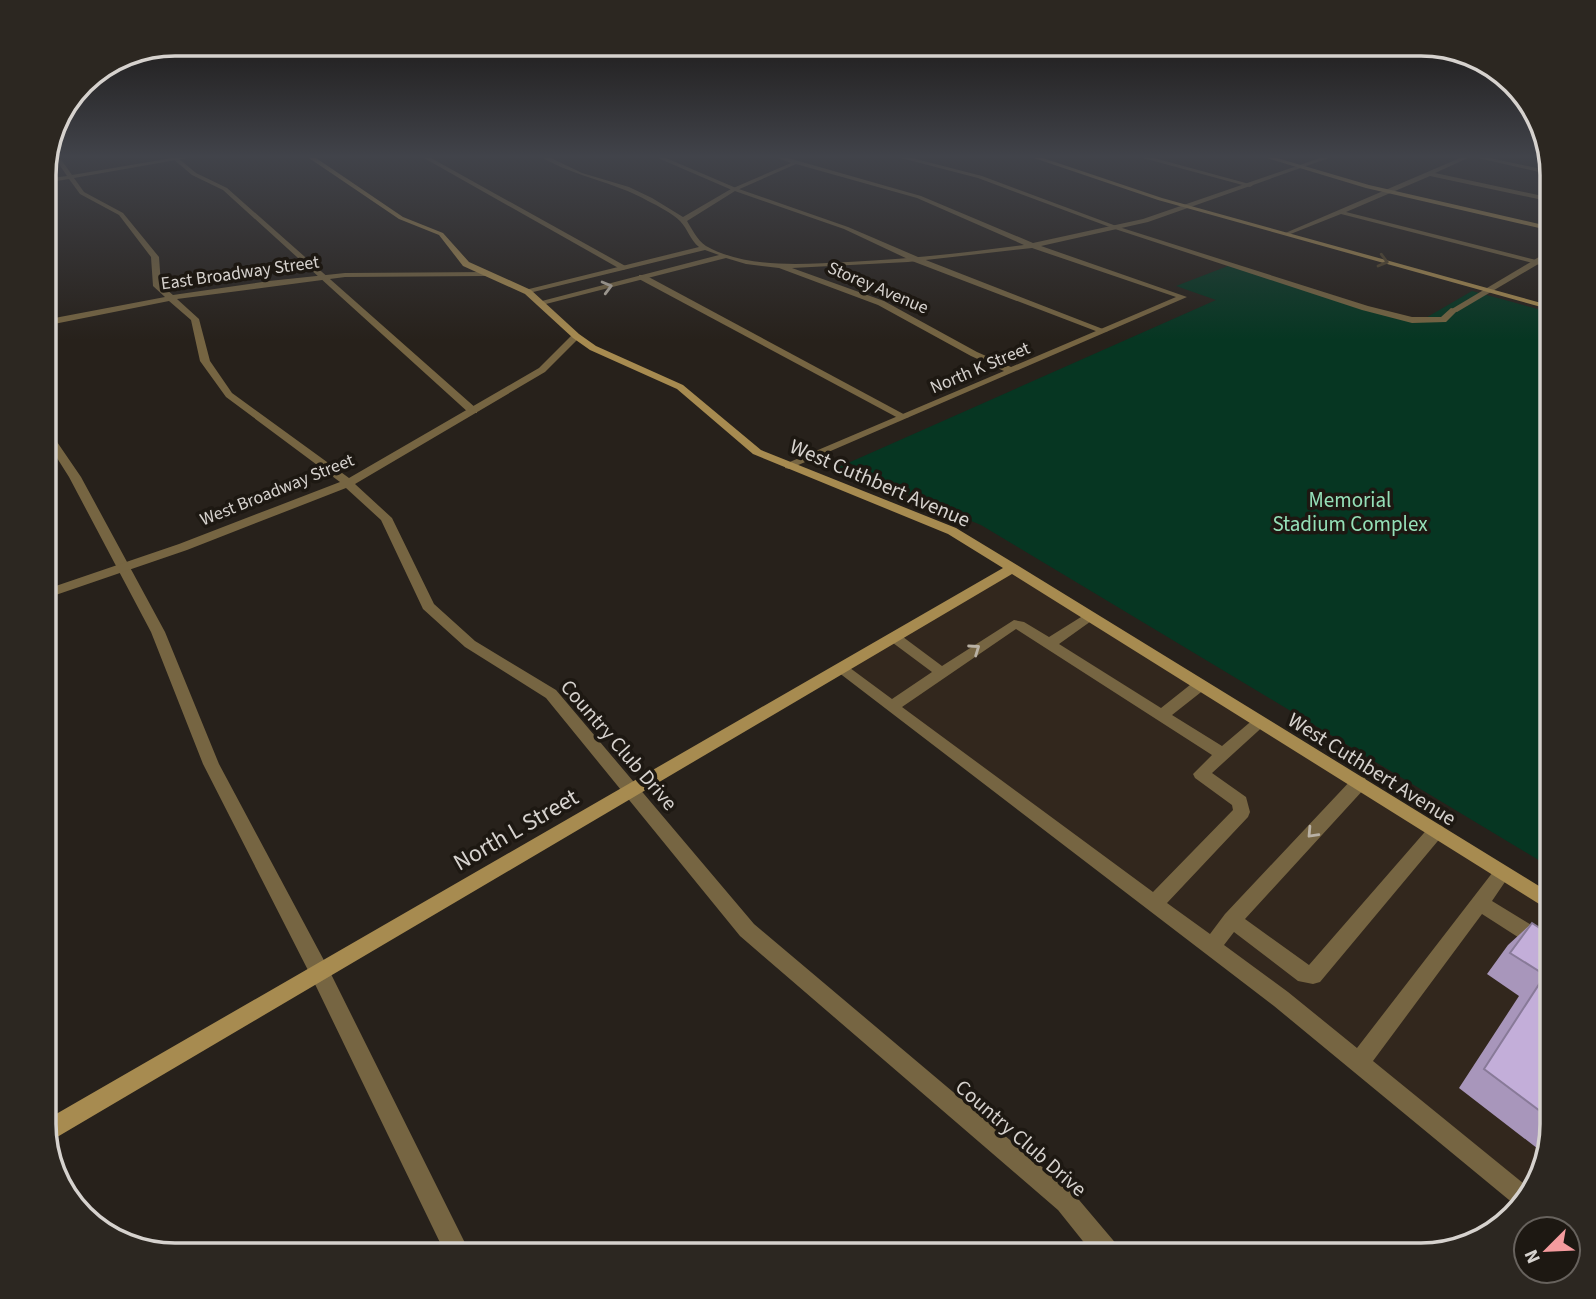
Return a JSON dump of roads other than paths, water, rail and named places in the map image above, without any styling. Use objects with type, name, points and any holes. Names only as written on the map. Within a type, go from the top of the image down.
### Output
[{"type":"street","name":"Country Club Drive","points":[[125,219],[155,257],[157,286],[195,319],[205,361],[229,395],[348,483],[386,518],[428,606],[470,644],[551,694],[747,930],[1066,1202],[1099,1243]]},
{"type":"street","points":[[259,219],[473,411]]},
{"type":"street","name":"West Cuthbert Avenue","points":[[403,219],[441,234],[466,264],[528,292],[593,348],[680,387],[757,452],[952,531],[1540,897]]},
{"type":"street","points":[[535,219],[904,417]]},
{"type":"street","points":[[819,219],[915,259],[1104,331]]},
{"type":"street","points":[[969,219],[1030,245]]},
{"type":"street","points":[[1091,219],[1412,320],[1443,320],[1454,310],[1540,260]]},
{"type":"street","points":[[780,266],[915,259],[1030,245],[1116,228],[1148,219]]},
{"type":"street","points":[[1230,219],[1540,305]]},
{"type":"street","points":[[1286,234],[1324,219]]},
{"type":"street","points":[[1366,219],[1540,263]]},
{"type":"street","points":[[1507,219],[1540,226]]},
{"type":"street","name":"Storey Avenue","points":[[683,220],[705,248],[724,256],[780,266],[881,303],[974,354],[1012,371]]},
{"type":"street","name":"North K Street","points":[[789,466],[1183,297],[1030,245]]},
{"type":"street","points":[[528,292],[705,248]]},
{"type":"street","points":[[541,304],[724,256]]},
{"type":"street","name":"East Broadway Street","points":[[56,321],[170,299],[326,278],[485,274]]},
{"type":"street","name":"West Broadway Street","points":[[56,591],[348,483],[542,370],[576,336]]},
{"type":"street","points":[[56,448],[75,477],[158,632],[211,764],[320,973],[453,1243]]},
{"type":"street","name":"North L Street","points":[[56,1126],[1013,568]]},
{"type":"street","points":[[1049,644],[1089,616]]},
{"type":"street","points":[[891,706],[1008,626],[1019,625],[1224,755]]},
{"type":"street","points":[[894,638],[941,672]]},
{"type":"street","points":[[841,669],[1281,999],[1517,1194]]},
{"type":"street","points":[[1162,715],[1200,685]]},
{"type":"street","points":[[1154,904],[1242,812],[1240,802],[1201,774],[1260,722]]},
{"type":"street","points":[[1211,947],[1232,920],[1359,783]]},
{"type":"street","points":[[1232,920],[1305,974],[1313,975],[1436,831]]},
{"type":"street","points":[[1359,1063],[1502,873]]},
{"type":"street","points":[[1480,903],[1540,940]]},
{"type":"park label","name":"Memorial Stadium Complex","points":[[1350,512]]}]
